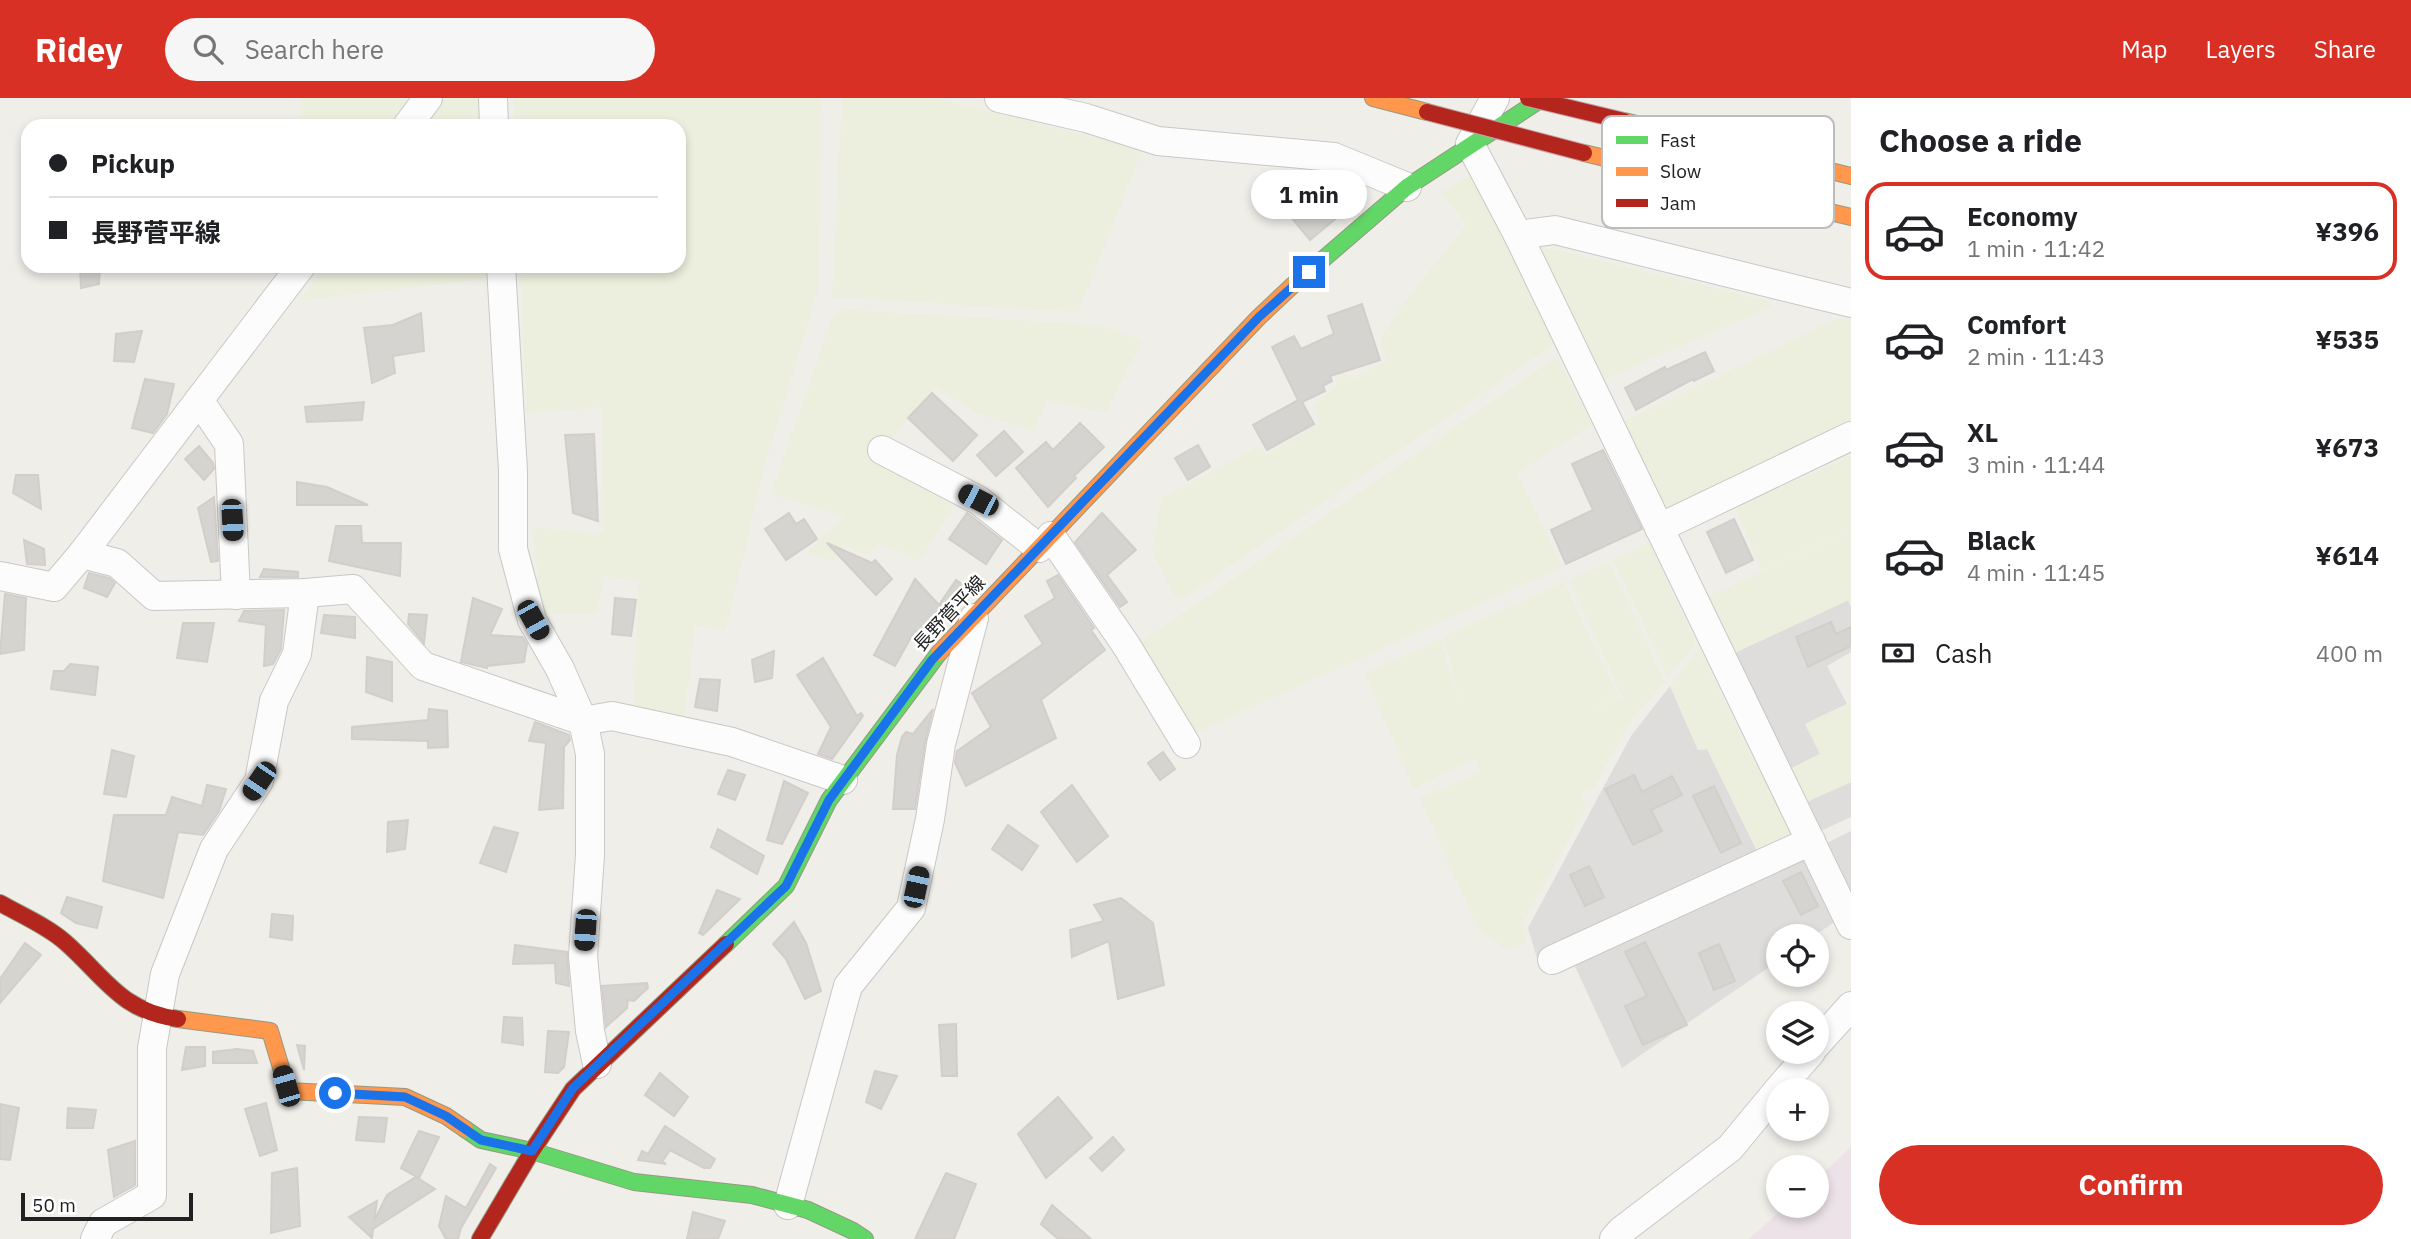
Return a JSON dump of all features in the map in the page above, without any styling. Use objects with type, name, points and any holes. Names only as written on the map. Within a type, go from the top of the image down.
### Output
[{"type":"main road","points":[[1373,98],[1602,157]]},
{"type":"main road","points":[[1528,98],[1602,116]]},
{"type":"main road","name":"長野菅平線","points":[[480,1239],[573,1088],[786,886],[829,800],[932,660],[1259,317],[1325,256],[1407,187],[1543,98]]},
{"type":"main road","points":[[0,903],[63,940],[124,1000],[156,1016],[270,1031],[288,1091],[405,1097],[446,1116],[481,1140],[532,1151],[634,1182],[751,1195],[808,1210],[864,1239]]},
{"type":"street","points":[[412,119],[428,98]]},
{"type":"street","points":[[493,98],[494,119]]},
{"type":"street","points":[[999,98],[1089,108],[1158,141],[1334,157],[1407,187]]},
{"type":"street","points":[[1495,98],[1470,144],[1518,236],[1851,925]]},
{"type":"street","points":[[1518,236],[1555,230],[1851,303]]},
{"type":"street","points":[[0,576],[54,587],[296,273]]},
{"type":"street","points":[[501,273],[513,471],[513,549],[533,620],[583,721],[590,754],[590,855],[583,956],[590,1031],[597,1064]]},
{"type":"street","points":[[199,400],[229,444],[236,595]]},
{"type":"street","points":[[1659,528],[1851,436]]},
{"type":"street","points":[[882,450],[978,500],[1045,542],[1126,645],[1186,744]]},
{"type":"street","points":[[82,554],[117,563],[154,596],[305,593],[353,589],[423,666],[583,721],[612,716],[732,743],[843,780]]},
{"type":"street","points":[[95,1239],[103,1223],[152,1195],[152,1048],[164,974],[214,849],[259,781],[274,701],[297,654],[305,593]]},
{"type":"street","points":[[788,1205],[848,986],[911,908],[930,819],[941,744],[975,615]]},
{"type":"street","points":[[1552,960],[1811,841]]},
{"type":"street","points":[[1829,1031],[1851,1006]]},
{"type":"street","points":[[1788,1078],[1801,1064]]},
{"type":"street","points":[[1614,1239],[1730,1147],[1766,1104]]},
{"type":"shaded area","points":[[1848,600],[1851,607],[1851,652],[1827,666],[1847,704],[1805,724],[1820,754],[1788,770],[1730,655]]},
{"type":"shaded area","points":[[1670,686],[1698,750],[1707,749],[1758,853],[1537,958],[1528,928],[1631,736]]},
{"type":"shaded area","points":[[1851,782],[1851,817],[1818,832],[1804,803]]},
{"type":"shaded area","points":[[1851,831],[1851,904],[1821,846]]},
{"type":"shaded area","points":[[1802,854],[1836,921],[1829,926],[1766,924],[1766,969],[1622,1068],[1573,962]]},
{"type":"shaded area","points":[[1851,1147],[1851,1239],[1749,1239],[1773,1218],[1829,1218],[1829,1168]]},
{"type":"green space","points":[[300,98],[422,98],[406,119],[301,119]]},
{"type":"green space","points":[[444,98],[484,98],[484,119],[429,119]]},
{"type":"green space","points":[[513,98],[821,98],[818,290],[766,461],[725,630],[695,625],[683,725],[634,713],[639,580],[604,576],[596,614],[542,613],[532,527],[604,534],[602,407],[527,413],[520,273],[686,273],[686,119],[514,119]]},
{"type":"green space","points":[[842,98],[937,98],[1142,150],[1078,312],[832,297]]},
{"type":"green space","points":[[1473,174],[1554,344],[1182,599],[1174,595],[1152,550],[1162,498],[1260,446],[1266,455],[1320,423],[1313,406],[1337,385],[1336,367],[1352,379],[1386,361],[1381,338],[1399,309],[1467,224],[1441,193]]},
{"type":"green space","points":[[1548,248],[1768,301],[1771,307],[1600,381],[1538,253]]},
{"type":"green space","points":[[319,273],[484,273],[484,279],[301,300]]},
{"type":"green space","points":[[846,310],[1099,325],[1143,340],[1105,413],[1047,400],[1034,432],[977,413],[935,386],[882,450],[880,460],[953,506],[920,561],[879,543],[866,555],[843,544],[832,561],[806,553],[839,523],[843,516],[771,494],[832,318]]},
{"type":"green space","points":[[1838,318],[1851,321],[1851,424],[1672,509],[1661,511],[1623,422]]},
{"type":"green space","points":[[1557,357],[1592,425],[1517,473],[1562,567],[1191,735],[1135,646]]},
{"type":"green space","points":[[1851,456],[1851,529],[1762,570],[1735,508]]},
{"type":"green space","points":[[1851,530],[1851,599],[1730,655],[1705,598]]},
{"type":"green space","points":[[1649,542],[1696,644],[1668,676],[1613,560]]},
{"type":"green space","points":[[1609,562],[1665,682],[1632,718],[1593,789],[1580,794],[1586,807],[1523,923],[1526,943],[1507,950],[1478,929],[1420,798],[1481,773],[1477,759],[1414,789],[1365,674],[1440,639],[1465,716],[1443,637],[1564,582],[1618,696],[1587,714],[1622,696],[1569,580]]},
{"type":"green space","points":[[1699,649],[1738,731],[1792,833],[1758,853],[1707,749],[1698,750],[1670,686]]},
{"type":"green space","points":[[1851,702],[1851,782],[1804,803],[1788,770],[1820,754],[1805,724]]},
{"type":"building","points":[[1337,176],[1358,200],[1310,240],[1289,215]]},
{"type":"building","points":[[80,273],[100,273],[99,284],[81,288]]},
{"type":"building","points":[[1362,304],[1380,360],[1330,376],[1332,381],[1323,386],[1325,391],[1302,402],[1314,424],[1267,450],[1253,425],[1298,400],[1272,347],[1294,336],[1301,349],[1334,334],[1328,316]]},
{"type":"building","points":[[421,313],[424,351],[393,356],[395,373],[372,383],[364,328],[393,325]]},
{"type":"building","points":[[142,331],[134,362],[114,361],[116,334]]},
{"type":"building","points":[[1705,352],[1714,371],[1694,381],[1693,379],[1636,410],[1625,388],[1665,367],[1666,370]]},
{"type":"building","points":[[145,379],[174,384],[167,414],[153,433],[132,428]]},
{"type":"building","points":[[932,393],[977,435],[953,461],[908,418]]},
{"type":"building","points":[[364,402],[362,420],[307,422],[305,407]]},
{"type":"building","points":[[1080,423],[1104,447],[1074,476],[1076,478],[1048,507],[1016,468],[1046,442],[1053,450]]},
{"type":"building","points":[[1004,431],[1023,452],[996,476],[977,455]]},
{"type":"building","points":[[594,434],[598,521],[573,513],[565,435]]},
{"type":"building","points":[[1198,445],[1210,467],[1188,480],[1175,458]]},
{"type":"building","points":[[199,446],[213,463],[214,469],[204,480],[185,459]]},
{"type":"building","points":[[1603,450],[1642,529],[1566,564],[1551,530],[1593,510],[1572,464]]},
{"type":"building","points":[[16,475],[38,475],[41,509],[13,493]]},
{"type":"building","points":[[297,482],[327,487],[368,505],[297,505]]},
{"type":"building","points":[[214,497],[218,561],[211,562],[198,508]]},
{"type":"building","points":[[789,513],[796,524],[804,519],[817,539],[786,560],[765,529]]},
{"type":"building","points":[[967,513],[1002,540],[986,564],[949,539]]},
{"type":"building","points":[[1102,513],[1136,550],[1107,575],[1127,602],[1120,607],[1075,542]]},
{"type":"building","points":[[1734,519],[1753,560],[1726,573],[1707,532]]},
{"type":"building","points":[[336,526],[361,526],[362,543],[401,543],[400,576],[329,561]]},
{"type":"building","points":[[24,540],[44,549],[45,565],[27,564]]},
{"type":"building","points":[[827,543],[872,563],[875,560],[892,579],[876,595]]},
{"type":"building","points":[[264,569],[298,572],[298,577],[260,577]]},
{"type":"building","points":[[89,573],[109,578],[115,583],[107,597],[84,588]]},
{"type":"building","points":[[1058,575],[1094,628],[1091,630],[1105,650],[1041,700],[1056,738],[966,786],[955,763],[957,751],[991,727],[972,693],[1043,644],[1025,616],[1055,598],[1047,581]]},
{"type":"building","points":[[915,579],[939,605],[956,580],[969,589],[921,640],[915,630],[895,666],[874,655]]},
{"type":"building","points":[[5,594],[26,598],[24,650],[0,654]]},
{"type":"building","points":[[473,598],[502,609],[490,635],[522,637],[527,644],[524,662],[487,668],[461,662]]},
{"type":"building","points":[[615,598],[636,600],[631,636],[612,634]]},
{"type":"building","points":[[284,610],[281,649],[273,664],[264,666],[266,625],[239,621],[244,611]]},
{"type":"building","points":[[409,614],[427,615],[424,643],[408,624]]},
{"type":"building","points":[[324,615],[355,617],[355,638],[321,633]]},
{"type":"building","points":[[1831,622],[1836,634],[1851,627],[1851,646],[1808,667],[1796,637]]},
{"type":"building","points":[[183,623],[214,623],[207,662],[177,658]]},
{"type":"building","points":[[774,651],[772,678],[755,682],[752,660]]},
{"type":"building","points":[[367,657],[392,662],[392,701],[366,692]]},
{"type":"building","points":[[823,658],[857,716],[861,713],[863,716],[832,759],[818,754],[831,727],[797,675]]},
{"type":"building","points":[[70,664],[98,667],[95,695],[51,689],[54,671],[64,671]]},
{"type":"building","points":[[700,679],[720,680],[717,711],[695,707]]},
{"type":"building","points":[[429,709],[447,711],[448,747],[428,748],[428,741],[352,739],[352,727],[428,720]]},
{"type":"building","points":[[933,709],[915,809],[893,809],[897,755],[902,737],[906,732],[913,734]]},
{"type":"building","points":[[535,722],[569,735],[570,740],[564,747],[563,808],[539,810],[546,743],[529,741]]},
{"type":"building","points":[[112,750],[134,756],[126,797],[104,794]]},
{"type":"building","points":[[1163,752],[1175,769],[1160,780],[1148,763]]},
{"type":"building","points":[[728,770],[745,775],[735,800],[718,794]]},
{"type":"building","points":[[1634,775],[1642,792],[1672,776],[1682,795],[1651,810],[1662,831],[1633,845],[1605,789]]},
{"type":"building","points":[[784,781],[808,793],[782,844],[767,840]]},
{"type":"building","points":[[207,785],[226,789],[219,811],[203,835],[178,832],[163,898],[103,881],[114,815],[166,815],[172,797],[202,806]]},
{"type":"building","points":[[1072,785],[1108,836],[1077,862],[1041,812]]},
{"type":"building","points":[[1714,786],[1741,843],[1721,853],[1693,796]]},
{"type":"building","points":[[408,820],[405,849],[387,852],[388,822]]},
{"type":"building","points":[[1008,825],[1038,846],[1022,870],[992,849]]},
{"type":"building","points":[[494,827],[518,833],[506,872],[480,863]]},
{"type":"building","points":[[718,829],[764,856],[757,874],[711,847]]},
{"type":"building","points":[[1589,866],[1604,897],[1585,906],[1570,875]]},
{"type":"building","points":[[1801,872],[1818,906],[1801,915],[1783,881]]},
{"type":"building","points":[[717,890],[740,899],[703,935],[699,933]]},
{"type":"building","points":[[67,897],[102,907],[97,928],[76,923],[61,913]]},
{"type":"building","points":[[1121,898],[1153,923],[1164,985],[1118,999],[1109,941],[1072,957],[1070,930],[1104,921],[1094,905]]},
{"type":"building","points":[[272,914],[293,916],[292,940],[270,937]]},
{"type":"building","points":[[794,922],[806,943],[821,991],[805,999],[786,959],[773,944]]},
{"type":"building","points":[[1645,942],[1687,1025],[1643,1045],[1625,1006],[1647,996],[1625,952]]},
{"type":"building","points":[[25,943],[41,955],[0,1003],[0,979]]},
{"type":"building","points":[[1719,944],[1735,981],[1714,990],[1699,953]]},
{"type":"building","points":[[515,945],[567,952],[569,986],[556,983],[555,963],[513,964]]},
{"type":"building","points":[[647,983],[648,988],[634,1001],[628,1000],[627,1008],[606,1027],[602,986]]},
{"type":"building","points":[[504,1017],[522,1018],[523,1045],[502,1042]]},
{"type":"building","points":[[956,1024],[957,1076],[942,1076],[939,1025]]},
{"type":"building","points":[[548,1031],[569,1032],[564,1067],[558,1073],[545,1072]]},
{"type":"building","points":[[297,1045],[305,1046],[304,1070]]},
{"type":"building","points":[[186,1047],[205,1047],[205,1066],[182,1070]]},
{"type":"building","points":[[237,1049],[253,1051],[257,1063],[213,1063],[213,1052]]},
{"type":"building","points":[[875,1071],[897,1076],[881,1109],[866,1102]]},
{"type":"building","points":[[660,1073],[688,1097],[674,1116],[645,1095]]},
{"type":"building","points":[[1058,1097],[1092,1138],[1046,1178],[1018,1134]]},
{"type":"building","points":[[266,1103],[277,1150],[260,1156],[245,1109]]},
{"type":"building","points":[[0,1104],[19,1108],[10,1160],[0,1159]]},
{"type":"building","points":[[68,1108],[96,1110],[93,1128],[67,1128]]},
{"type":"building","points":[[359,1117],[387,1118],[384,1142],[356,1140]]},
{"type":"building","points":[[665,1126],[715,1159],[710,1168],[704,1168],[670,1150],[662,1162],[666,1164],[638,1160],[642,1151],[648,1154]]},
{"type":"building","points":[[419,1131],[439,1137],[419,1178],[401,1168]]},
{"type":"building","points":[[1113,1137],[1124,1150],[1102,1171],[1090,1158]]},
{"type":"building","points":[[135,1141],[135,1185],[114,1197],[108,1150]]},
{"type":"building","points":[[490,1164],[496,1168],[461,1228],[458,1239],[446,1239],[439,1226],[446,1196],[466,1208]]},
{"type":"building","points":[[297,1168],[300,1226],[271,1233],[272,1173]]},
{"type":"building","points":[[946,1173],[976,1184],[954,1239],[915,1239]]},
{"type":"building","points":[[416,1177],[435,1189],[373,1229],[372,1238],[349,1217],[377,1201],[374,1221],[387,1195]]},
{"type":"building","points":[[1052,1205],[1091,1239],[1058,1239],[1041,1224]]},
{"type":"building","points":[[693,1212],[725,1221],[718,1239],[687,1239]]},
{"type":"traffic: fast","points":[[1292,286],[1407,187],[1543,98]]},
{"type":"traffic: fast","points":[[726,944],[786,886],[829,800],[939,653]]},
{"type":"traffic: fast","points":[[465,1129],[481,1140],[532,1151],[634,1182],[752,1195],[808,1210],[865,1239]]},
{"type":"traffic: slow","points":[[1373,98],[1427,112]]},
{"type":"traffic: slow","points":[[1584,153],[1602,157]]},
{"type":"traffic: slow","points":[[1834,172],[1851,176]]},
{"type":"traffic: slow","points":[[1834,213],[1851,217]]},
{"type":"traffic: slow","points":[[939,653],[1259,317],[1292,286]]},
{"type":"traffic: slow","points":[[178,1019],[270,1031],[288,1091],[405,1097],[446,1116],[465,1129]]},
{"type":"traffic: jam","points":[[1528,98],[1603,116]]},
{"type":"traffic: jam","points":[[1427,112],[1584,153]]},
{"type":"traffic: jam","points":[[0,903],[58,936],[127,1000],[158,1015],[178,1019]]},
{"type":"traffic: jam","points":[[480,1239],[532,1151],[573,1089],[726,944]]},
{"type":"route","points":[[335,1093],[405,1097],[446,1116],[481,1140],[532,1151],[573,1088],[786,886],[829,800],[932,660],[1259,317],[1309,272]]}]
